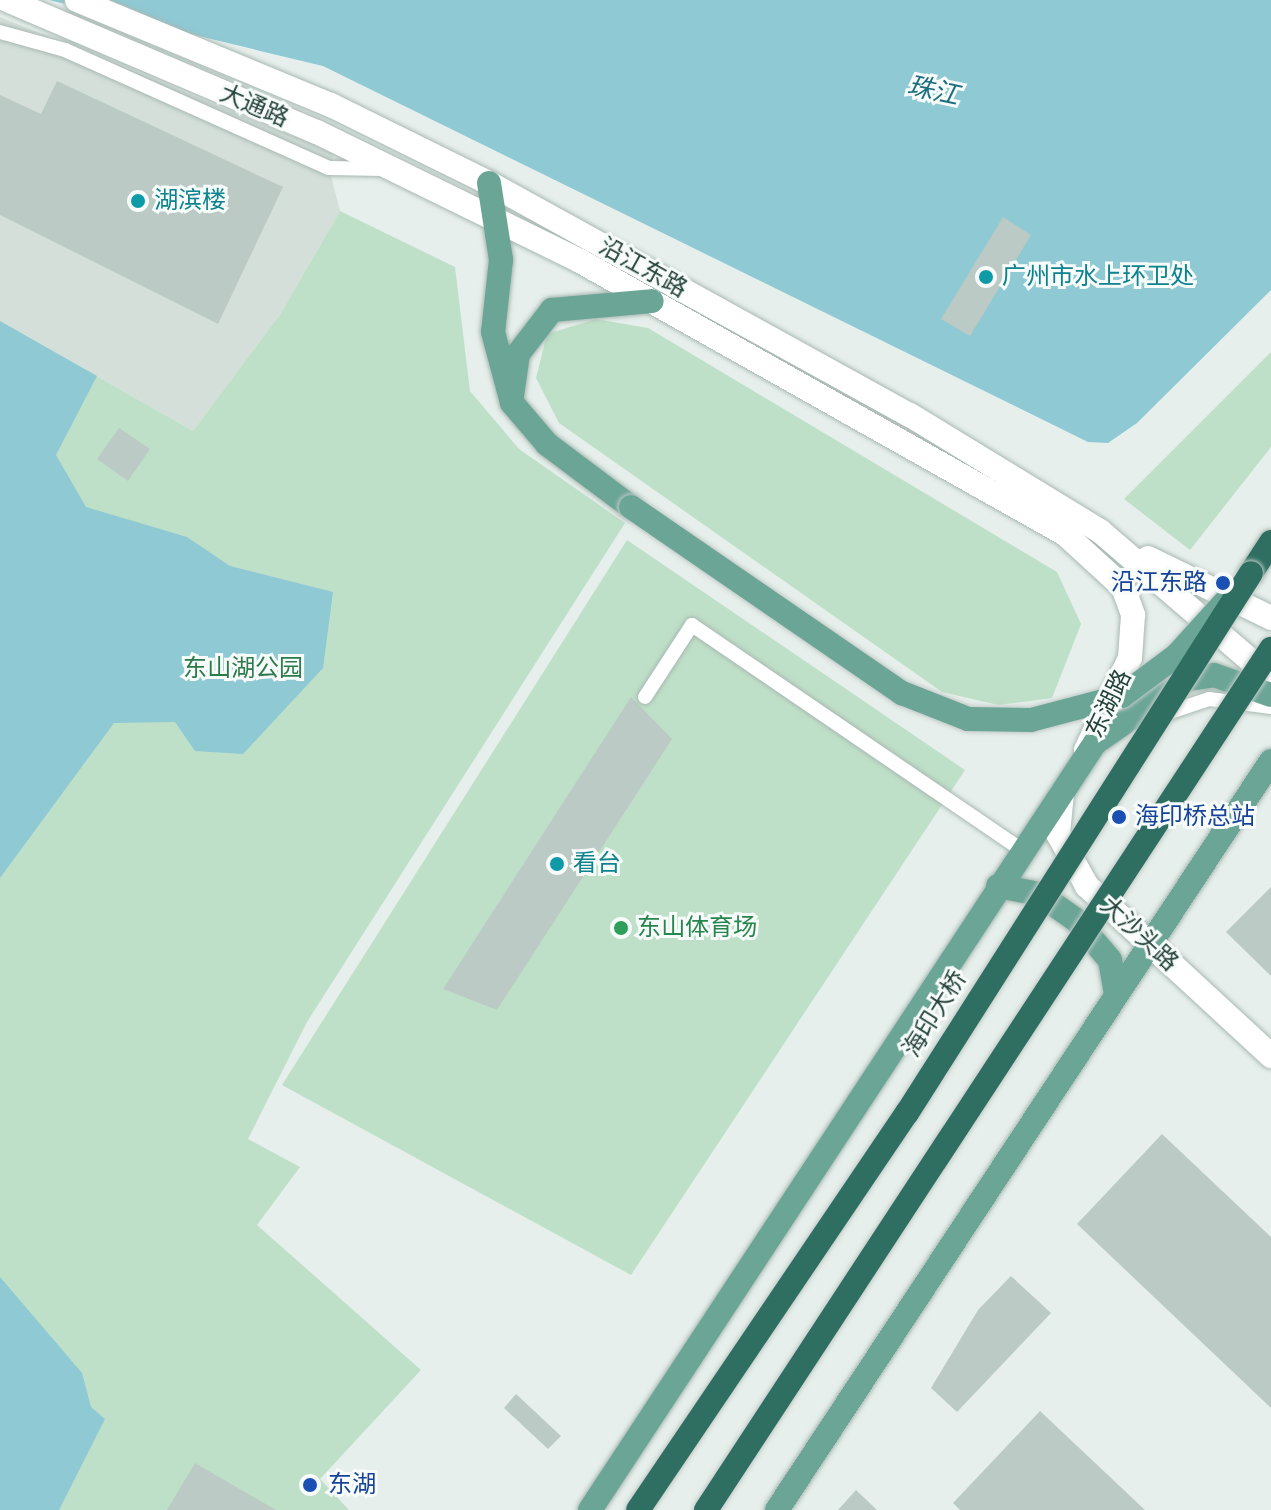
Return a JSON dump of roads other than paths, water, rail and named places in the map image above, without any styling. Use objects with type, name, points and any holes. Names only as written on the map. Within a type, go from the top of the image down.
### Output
[{"type":"highway","name":"海印大桥","points":[[638,1510],[907,1113],[1271,542]]},
{"type":"highway","points":[[706,1510],[1271,649]]},
{"type":"main road","name":"大通路","points":[[7,0],[317,132],[498,220]]},
{"type":"main road","name":"大通路","points":[[77,0],[331,105],[489,183]]},
{"type":"main road","points":[[489,183],[498,220],[493,332],[512,403],[547,444],[631,507],[902,693],[968,719],[1031,720],[1122,696],[1177,655],[1251,573]]},
{"type":"main road","name":"沿江东路","points":[[489,183],[910,415],[1100,531],[1271,678]]},
{"type":"main road","name":"沿江东路","points":[[498,220],[652,301],[1065,534],[1123,587],[1133,615]]},
{"type":"main road","points":[[512,403],[518,354],[552,310],[652,301]]},
{"type":"main road","points":[[1100,531],[1271,618]]},
{"type":"main road","name":"东湖路","points":[[1064,786],[1118,691],[1133,615]]},
{"type":"main road","points":[[590,1510],[1064,786],[1113,724],[1187,679],[1214,675],[1271,695]]},
{"type":"main road","points":[[777,1510],[1115,989],[1271,761]]},
{"type":"main road","name":"大沙头路","points":[[1064,786],[1056,819],[1063,850],[1087,886],[1271,1056]]},
{"type":"main road","points":[[998,886],[1021,886],[1076,920],[1105,951],[1115,989]]},
{"type":"lane","points":[[0,32],[65,50],[329,168],[396,169]]},
{"type":"lane","points":[[645,697],[692,625],[1022,850]]},
{"type":"lane","points":[[1063,850],[1141,728],[1185,702],[1271,707]]},
{"type":"water","name":"珠江","points":[[49,0],[1271,0],[1271,290],[1137,423],[1108,443],[1088,442],[323,66]]},
{"type":"water","points":[[0,321],[97,376],[56,455],[86,507],[187,537],[230,566],[333,592],[323,668],[243,754],[195,751],[175,722],[114,723],[0,878]]},
{"type":"water","points":[[0,1277],[82,1373],[91,1407],[105,1419],[59,1510],[0,1510]]},
{"type":"place","name":"湖滨楼","points":[[138,201]]},
{"type":"place","name":"广州市水上环卫处","points":[[986,277]]},
{"type":"place","name":"沿江东路","points":[[1223,583]]},
{"type":"place","name":"海印桥总站","points":[[1119,817]]},
{"type":"place","name":"看台","points":[[557,864]]},
{"type":"place","name":"东山体育场","points":[[621,928]]},
{"type":"place","name":"东湖","points":[[310,1485]]},
{"type":"park label","name":"东山湖公园","points":[[243,669]]}]
